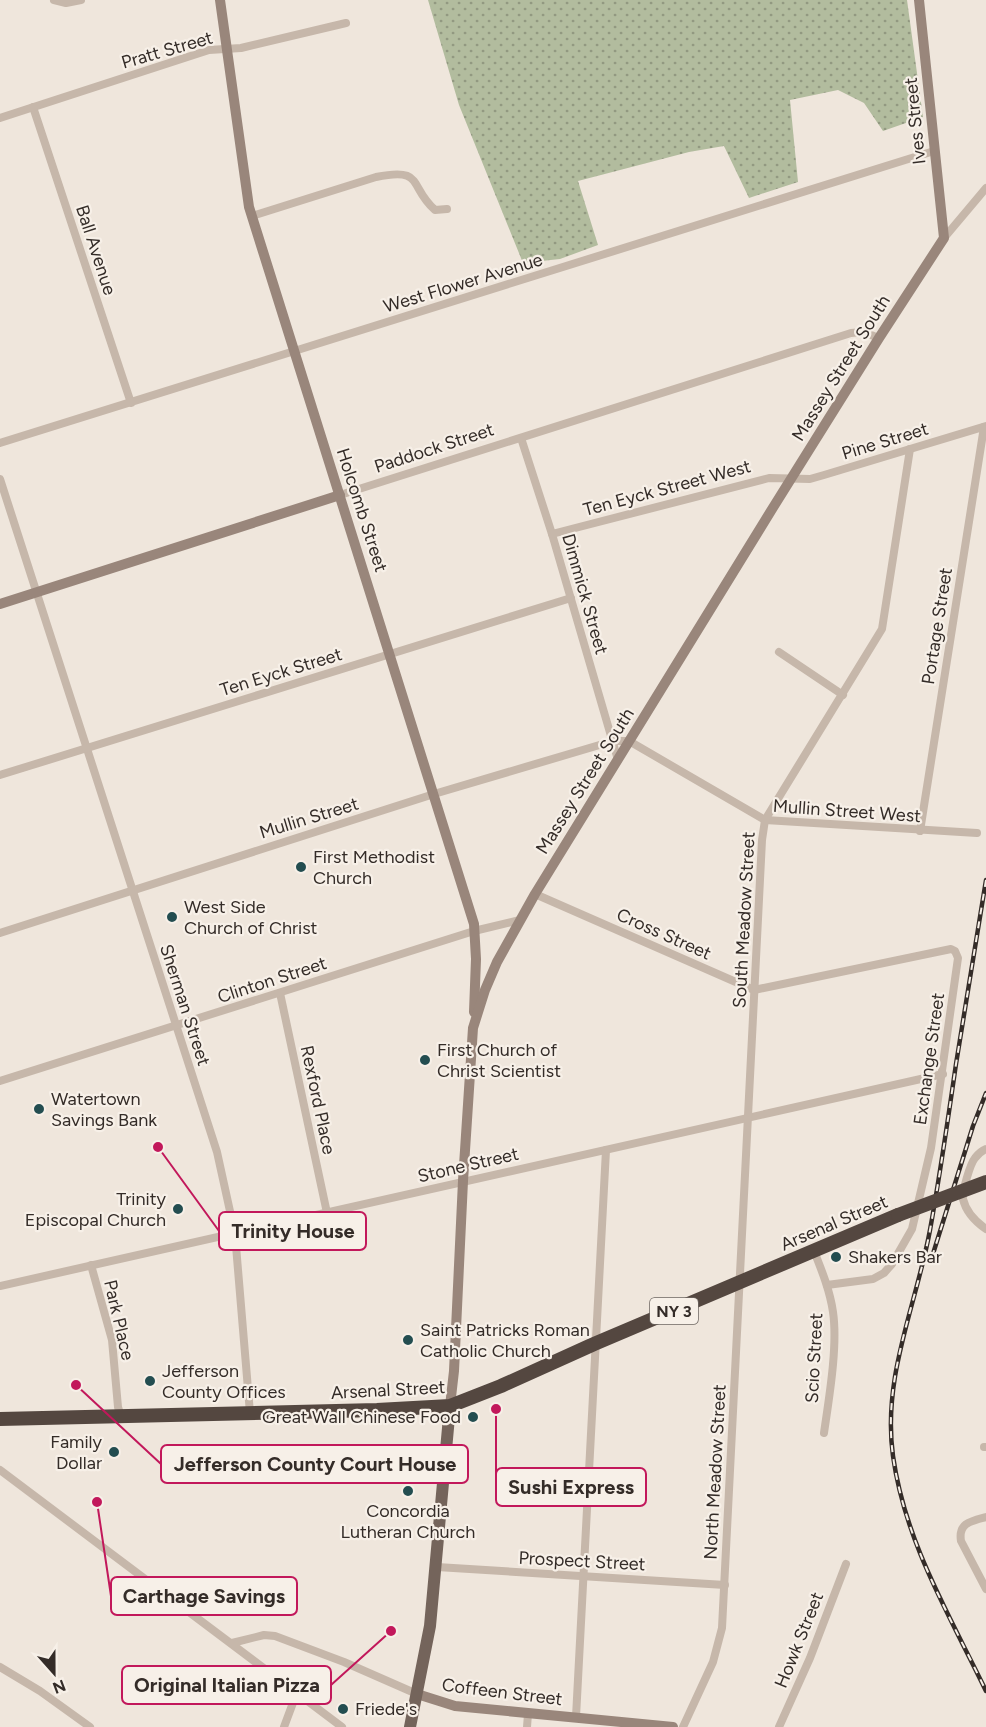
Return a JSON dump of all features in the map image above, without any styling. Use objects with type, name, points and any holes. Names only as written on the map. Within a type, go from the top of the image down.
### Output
[{"type":"highway","name":"Arsenal Street","points":[[0,1419],[450,1406],[510,1383],[594,1344],[898,1215],[986,1182]]},
{"type":"main road","points":[[410,1727],[430,1626],[450,1406]]},
{"type":"street","points":[[54,0],[66,3],[81,0]]},
{"type":"street","name":"Holcomb Street","points":[[220,0],[252,216],[434,794],[474,931],[476,960],[473,1028]]},
{"type":"street","name":"Ives Street","points":[[919,0],[944,238]]},
{"type":"street","name":"Pratt Street","points":[[0,118],[209,50],[242,48],[346,23]]},
{"type":"street","name":"Ball Avenue","points":[[33,107],[131,403]]},
{"type":"street","name":"West Flower Avenue","points":[[0,443],[934,152]]},
{"type":"street","points":[[252,216],[376,177],[397,173],[405,174],[413,180],[435,210],[447,210]]},
{"type":"street","points":[[944,238],[986,189]]},
{"type":"street","name":"Massey Street South","points":[[450,1406],[454,1371],[473,1028],[485,990],[497,962],[535,894],[791,479],[944,238]]},
{"type":"street","name":"Paddock Street","points":[[0,604],[851,333],[863,332],[879,338]]},
{"type":"street","name":"Pine Street","points":[[791,479],[817,477],[985,426]]},
{"type":"street","name":"Portage Street","points":[[920,831],[985,426]]},
{"type":"street","name":"Dimmick Street","points":[[521,438],[552,534],[618,760]]},
{"type":"street","name":"South Meadow Street","points":[[739,1283],[762,840],[765,820],[882,629],[910,449]]},
{"type":"street","name":"Ten Eyck Street West","points":[[552,534],[769,478],[791,479]]},
{"type":"street","name":"Sherman Street","points":[[0,479],[217,1152],[235,1234],[250,1413]]},
{"type":"street","name":"Ten Eyck Street","points":[[0,775],[571,598]]},
{"type":"street","points":[[779,652],[843,694]]},
{"type":"street","name":"Mullin Street","points":[[0,933],[434,794],[613,741],[629,741]]},
{"type":"street","name":"Mullin Street West","points":[[629,741],[765,820],[977,833]]},
{"type":"street","name":"Cross Street","points":[[535,894],[754,990]]},
{"type":"street","name":"Clinton Street","points":[[0,1081],[474,931],[520,920]]},
{"type":"street","name":"Exchange Street","points":[[754,990],[951,948],[958,958],[943,1074],[929,1158],[919,1203],[907,1241],[884,1273],[873,1279],[827,1285]]},
{"type":"street","name":"Rexford Place","points":[[280,993],[327,1213]]},
{"type":"street","name":"Stone Street","points":[[0,1286],[943,1074]]},
{"type":"street","points":[[986,1149],[976,1156],[971,1164],[963,1197],[969,1212],[978,1224],[986,1229]]},
{"type":"street","points":[[576,1717],[606,1150]]},
{"type":"street","name":"Scio Street","points":[[814,1251],[827,1285],[834,1324],[824,1433]]},
{"type":"street","name":"Park Place","points":[[91,1265],[112,1340],[118,1407],[121,1417]]},
{"type":"street","name":"North Meadow Street","points":[[683,1727],[714,1662],[722,1628],[739,1283]]},
{"type":"street","points":[[0,1470],[342,1727]]},
{"type":"street","points":[[986,1517],[968,1523],[962,1527],[960,1532],[961,1540],[986,1589]]},
{"type":"street","name":"Howk Street","points":[[779,1727],[810,1658],[846,1564]]},
{"type":"street","name":"Prospect Street","points":[[436,1567],[725,1585]]},
{"type":"street","name":"Coffeen Street","points":[[232,1643],[264,1635],[275,1636],[344,1662],[417,1694],[455,1706],[674,1727]]},
{"type":"street","points":[[0,1667],[31,1685],[90,1727]]},
{"type":"street","points":[[284,1727],[297,1692]]},
{"type":"street","points":[[527,1727],[528,1714]]},
{"type":"green space","points":[[428,0],[907,0],[923,117],[883,131],[864,103],[838,90],[790,100],[798,182],[749,198],[724,146],[689,152],[578,181],[598,245],[560,259],[523,263],[459,105]]},
{"type":"railway","points":[[986,880],[934,1209],[896,1370],[891,1427],[893,1456],[907,1518],[930,1577],[986,1691]]},
{"type":"railway","points":[[932,1257],[973,1126],[986,1093]]},
{"type":"place","name":"First Methodist Church","points":[[301,867]]},
{"type":"place","name":"West Side Church of Christ","points":[[172,917]]},
{"type":"place","name":"First Church of Christ Scientist","points":[[425,1060]]},
{"type":"place","name":"Watertown Savings Bank","points":[[39,1109]]},
{"type":"place","name":"Trinity House","points":[[158,1147]]},
{"type":"place","name":"Trinity Episcopal Church","points":[[178,1209]]},
{"type":"place","name":"Shakers Bar","points":[[836,1257]]},
{"type":"place","name":"Saint Patricks Roman Catholic Church","points":[[408,1340]]},
{"type":"place","name":"Jefferson County Offices","points":[[150,1381]]},
{"type":"place","name":"Jefferson County Court House","points":[[76,1385]]},
{"type":"place","name":"Sushi Express","points":[[496,1409]]},
{"type":"place","name":"Great Wall Chinese Food","points":[[473,1417]]},
{"type":"place","name":"Family Dollar","points":[[114,1452]]},
{"type":"place","name":"Concordia Lutheran Church","points":[[408,1491]]},
{"type":"place","name":"Carthage Savings","points":[[97,1502]]},
{"type":"place","name":"Original Italian Pizza","points":[[391,1631]]},
{"type":"place","name":"Friede's","points":[[343,1709]]}]
